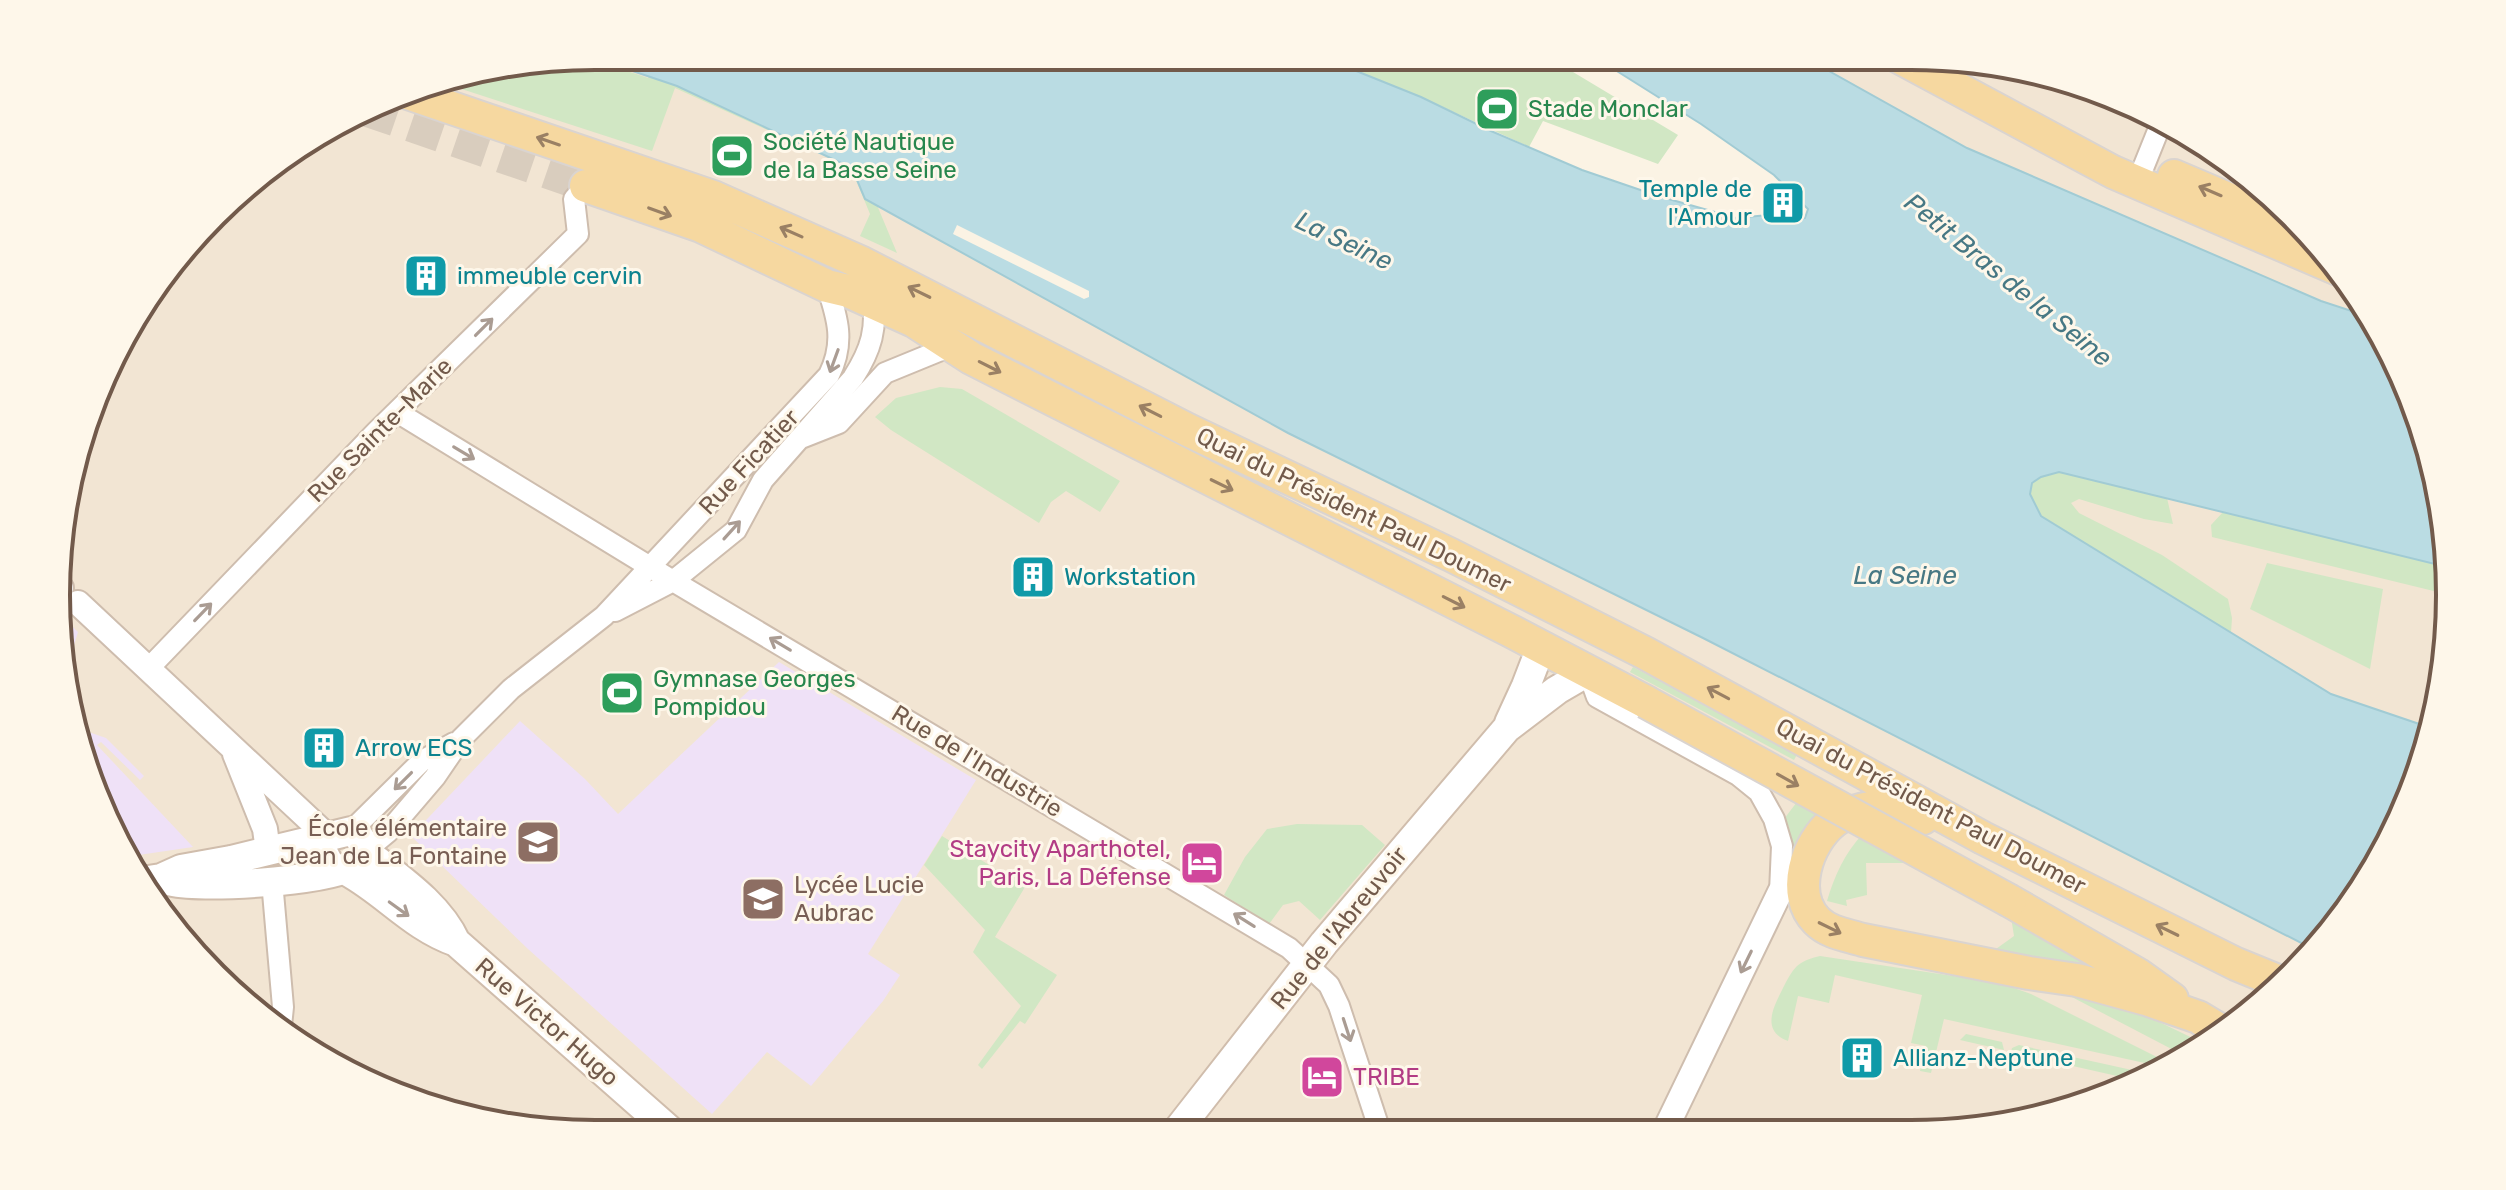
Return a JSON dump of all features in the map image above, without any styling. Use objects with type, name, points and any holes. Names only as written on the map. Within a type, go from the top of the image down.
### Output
[{"type":"main road","points":[[1924,70],[2002,112],[2141,173],[2312,256]]},
{"type":"main road","name":"Quai du Président Paul Doumer","points":[[424,99],[713,197],[862,263],[1188,430],[1451,555],[1672,668],[1983,838],[2270,978]]},
{"type":"main road","points":[[2141,173],[2281,223]]},
{"type":"main road","name":"Quai du Président Paul Doumer","points":[[586,186],[701,226],[827,286],[874,302],[933,331],[951,346],[1646,702],[2010,901],[2137,974],[2210,1025]]},
{"type":"main road","points":[[1541,647],[1551,636],[1573,634],[1639,664],[1672,668]]},
{"type":"main road","name":"Rue de l'Abreuvoir","points":[[1507,728],[1541,647]]},
{"type":"main road","name":"Rue de l'Abreuvoir","points":[[1185,1120],[1307,965],[1507,728],[1557,690],[1588,672]]},
{"type":"main road","points":[[1983,838],[1894,809],[1872,808],[1834,821],[1805,862],[1805,900],[1809,912],[1831,930],[1863,940],[2086,982],[2146,999],[2210,1025]]},
{"type":"main road","points":[[153,879],[181,869],[268,851],[347,847]]},
{"type":"main road","points":[[154,880],[190,885],[272,881],[347,847]]},
{"type":"main road","name":"Rue Victor Hugo","points":[[347,847],[434,909],[447,923],[456,942],[658,1120]]},
{"type":"main road","points":[[268,851],[272,881]]},
{"type":"main road","points":[[2236,964],[2263,984]]},
{"type":"street","points":[[2141,173],[2158,132]]},
{"type":"street","name":"Rue Sainte-Marie","points":[[149,668],[397,412],[578,234],[574,199],[586,186]]},
{"type":"street","name":"Rue Ficatier","points":[[604,616],[673,581],[736,530],[763,480],[853,378],[865,359],[875,331],[874,302],[862,263]]},
{"type":"street","name":"Rue Ficatier","points":[[347,847],[388,832],[426,788],[461,739],[511,689],[604,616],[829,375],[839,350],[840,335],[839,320],[827,286]]},
{"type":"street","name":"Rue Ficatier","points":[[797,440],[839,423],[885,373],[951,346]]},
{"type":"street","name":"Rue de l'Industrie","points":[[397,412],[673,581],[1289,948],[1329,985],[1339,1006],[1376,1120]]},
{"type":"street","name":"Rue Victor Hugo","points":[[70,597],[233,748],[347,847]]},
{"type":"street","name":"Quai du Président Paul Doumer","points":[[1588,672],[1597,697],[1738,775],[1759,792],[1774,819],[1782,845],[1780,892]]},
{"type":"street","name":"Rue Victor Hugo","points":[[233,748],[265,829],[268,851]]},
{"type":"street","points":[[1670,1120],[1780,892],[1805,862]]},
{"type":"street","points":[[272,881],[282,1017]]},
{"type":"shaded area","points":[[630,70],[677,86],[853,168],[865,199],[1288,433],[1703,638],[2303,944],[2231,1012],[2174,1050],[2080,1092],[1980,1116],[1911,1120],[595,1120],[526,1116],[426,1092],[332,1050],[275,1012],[249,990],[178,915],[140,858],[124,827],[88,731],[74,664],[71,561],[74,526],[88,459],[124,363],[140,332],[178,275],[249,200],[275,178],[332,140],[426,98],[526,74]]},
{"type":"shaded area","points":[[1827,70],[1980,74],[2080,98],[2143,124],[2203,158],[2257,200],[2306,249],[2353,311],[2321,301],[1967,148]]},
{"type":"shaded area","points":[[2059,472],[2435,564],[2432,664],[2420,724],[2331,694],[2041,516]]},
{"type":"shaded area","points":[[71,625],[78,632],[73,649]]},
{"type":"shaded area","name":"Lycée Lucie Aubrac","points":[[779,662],[976,780],[868,954],[900,975],[883,1001],[811,1086],[767,1052],[712,1114],[528,949],[411,836],[520,721],[585,779],[618,814]]},
{"type":"shaded area","points":[[88,732],[106,738],[144,776],[140,780],[101,742],[97,745],[193,847],[138,855],[110,796]]},
{"type":"green space","points":[[624,70],[648,78],[653,70],[658,70],[859,162],[897,253],[860,236],[870,214],[851,168],[675,88],[652,151],[459,88],[526,74]]},
{"type":"green space","points":[[1354,70],[1570,70],[1678,135],[1658,164],[1543,121],[1529,147]]},
{"type":"green space","points":[[940,387],[962,389],[1120,481],[1100,512],[1066,491],[1051,502],[1039,523],[875,417],[896,398]]},
{"type":"green space","points":[[2059,472],[2167,498],[2173,524],[2144,519],[2079,499],[2071,503],[2079,513],[2162,555],[2228,599],[2231,633],[2041,516],[2030,494],[2032,483]]},
{"type":"green space","points":[[2223,512],[2435,564],[2436,592],[2212,537],[2211,525]]},
{"type":"green space","points":[[2267,563],[2383,589],[2370,669],[2250,609]]},
{"type":"green space","points":[[1633,667],[1799,751],[1794,760],[1630,672]]},
{"type":"green space","points":[[1800,798],[1828,814],[1795,855],[1792,854],[1789,827],[1784,819]]},
{"type":"green space","points":[[1297,824],[1362,825],[1385,845],[1320,920],[1299,901],[1283,905],[1269,924],[1224,895],[1245,857],[1267,829]]},
{"type":"green space","points":[[1863,834],[1907,859],[1906,863],[1866,863],[1867,895],[1846,900],[1847,906],[1827,901],[1841,865]]},
{"type":"green space","points":[[942,836],[1025,887],[995,937],[1057,975],[1025,1024],[1020,1021],[982,1069],[978,1065],[1021,1006],[973,952],[985,930],[924,865]]},
{"type":"green space","points":[[2011,917],[2097,965],[2094,971],[1997,953],[1996,949],[2014,936]]},
{"type":"green space","points":[[1820,956],[2000,983],[2031,994],[2159,1058],[2148,1064],[1944,1019],[1931,1073],[1920,1071],[1926,1046],[1911,1043],[1922,995],[1835,975],[1829,1003],[1798,996],[1788,1041],[1774,1031],[1772,1018],[1788,979],[1805,961]]},
{"type":"green space","points":[[2069,991],[2132,1009],[2193,1038],[2174,1050],[2068,995]]},
{"type":"green space","points":[[1966,1034],[2002,1042],[2004,1050],[1960,1040]]},
{"type":"green space","points":[[2019,1045],[2133,1070],[2120,1077],[2011,1052]]},
{"type":"water","points":[[630,70],[1354,70],[1582,170],[1658,196],[1736,218],[1779,214],[1801,219],[1805,218],[1808,209],[1774,175],[1615,70],[1827,70],[1967,148],[2321,301],[2353,311],[2382,363],[2408,426],[2426,493],[2435,564],[2059,472],[2032,483],[2030,494],[2041,516],[2331,694],[2420,724],[2396,796],[2348,887],[2303,944],[1703,638],[1288,433],[865,199],[852,168],[677,86]]},
{"type":"pier","points":[[957,225],[1089,291],[1089,297],[1084,299],[953,234]]},
{"type":"tunnel","points":[[381,116],[586,186]]},
{"type":"place","name":"Stade Monclar","points":[[1497,109]]},
{"type":"place","name":"Société Nautique de la Basse Seine","points":[[732,156]]},
{"type":"place","name":"Temple de l'Amour","points":[[1783,203]]},
{"type":"place","name":"immeuble cervin","points":[[426,276]]},
{"type":"place","name":"Workstation","points":[[1033,577]]},
{"type":"place","name":"Gymnase Georges Pompidou","points":[[622,693]]},
{"type":"place","name":"Arrow ECS","points":[[324,748]]},
{"type":"place","name":"École élémentaire Jean de La Fontaine","points":[[538,842]]},
{"type":"place","name":"Staycity Aparthotel, Paris, La Défense","points":[[1202,863]]},
{"type":"place","name":"Lycée Lucie Aubrac","points":[[763,899]]},
{"type":"place","name":"Allianz-Neptune","points":[[1862,1058]]},
{"type":"place","name":"TRIBE","points":[[1322,1077]]},
{"type":"water label","name":"La Seine","points":[[1344,241]]},
{"type":"water label","name":"Petit Bras de la Seine","points":[[2008,280]]},
{"type":"water label","name":"La Seine","points":[[1905,575]]}]
